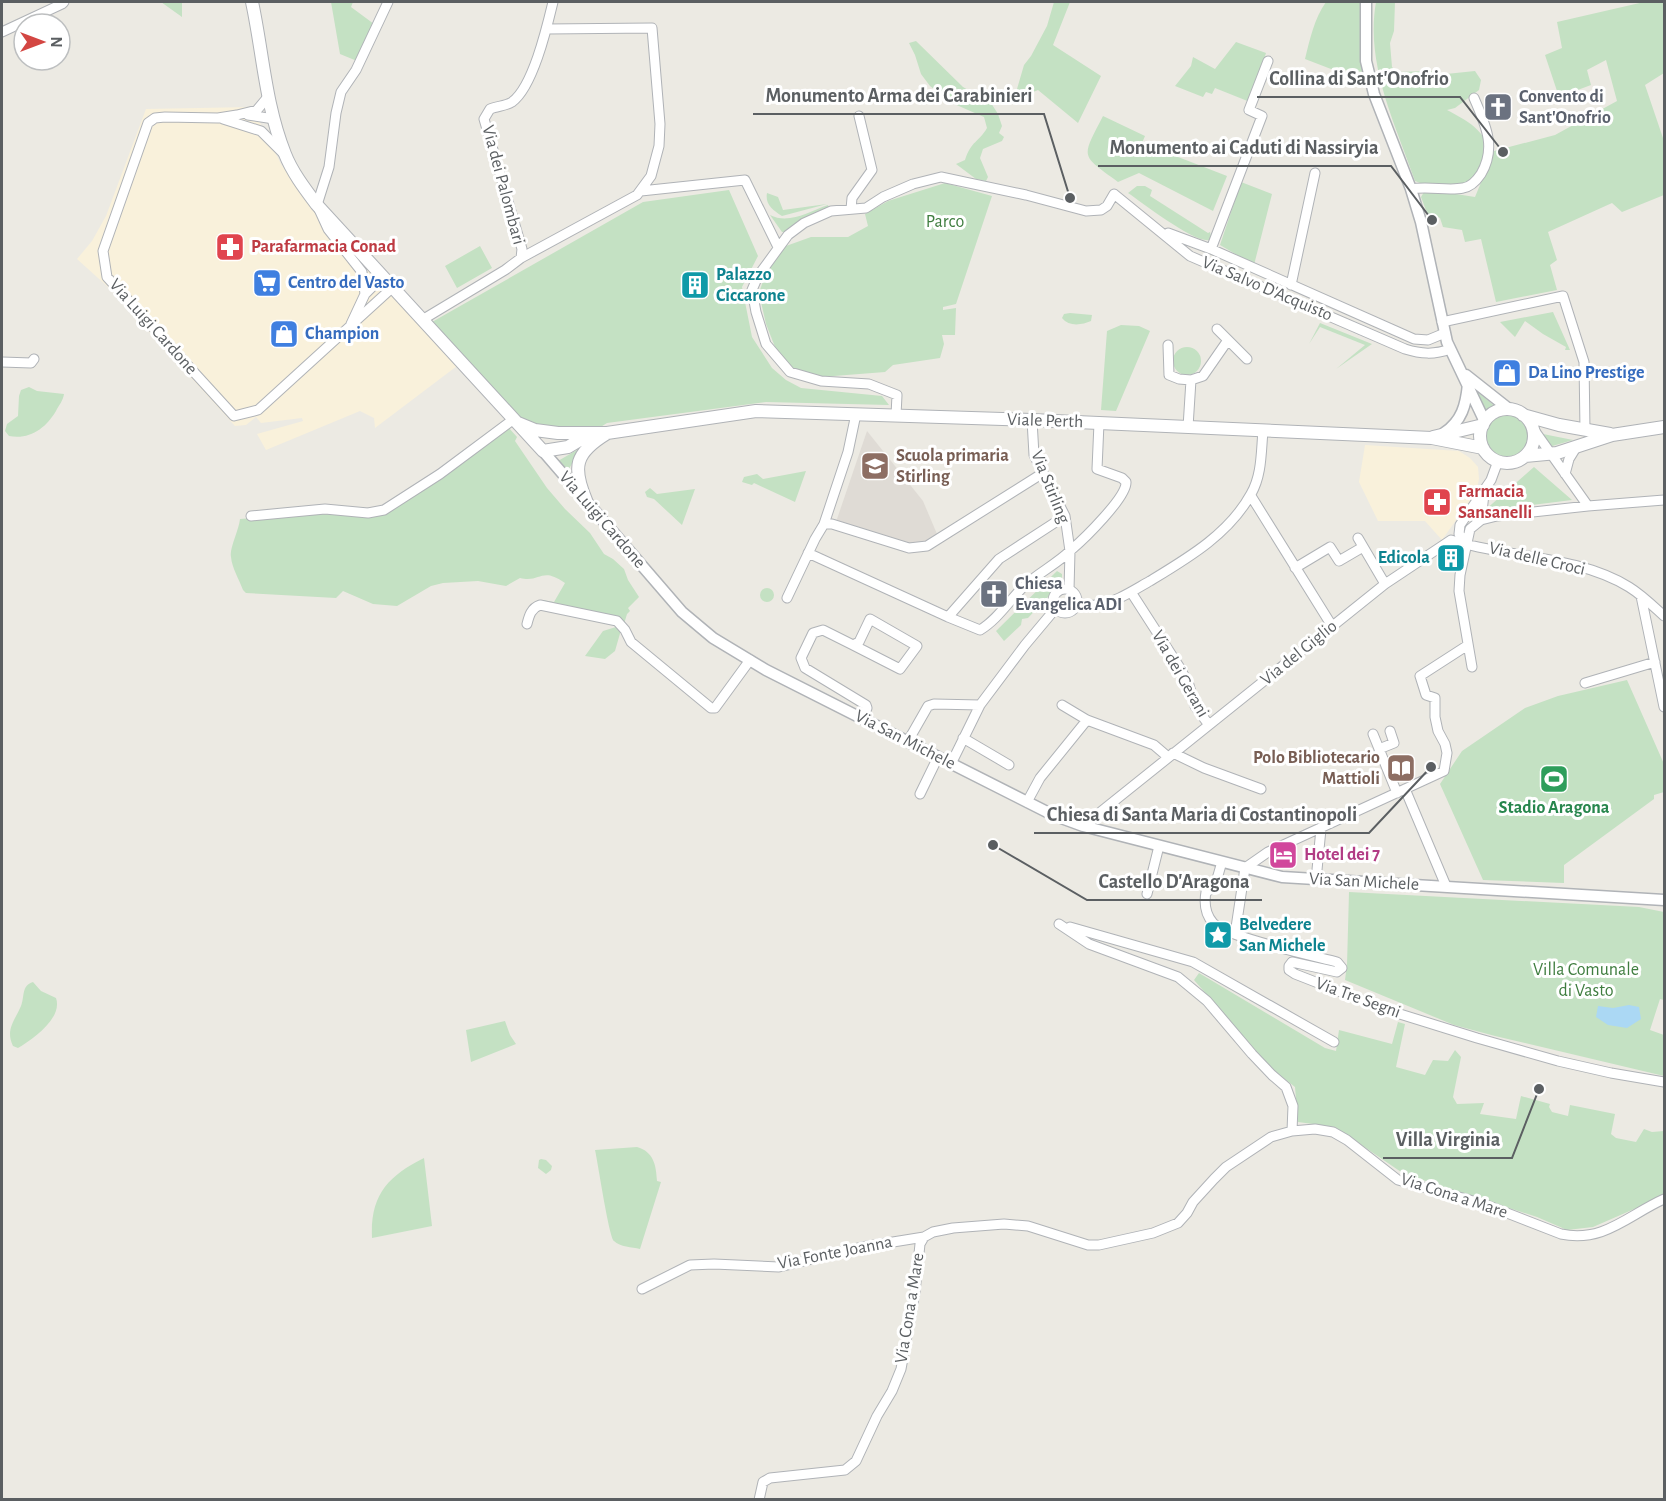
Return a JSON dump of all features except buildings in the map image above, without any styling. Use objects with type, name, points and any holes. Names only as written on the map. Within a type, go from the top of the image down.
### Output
[{"type":"main road","name":"Via Luigi Cardone","points":[[252,2],[267,98],[286,155],[316,205],[543,451]]},
{"type":"main road","points":[[1612,435],[1559,425],[1509,409],[1495,412],[1484,423],[1481,440],[1483,448],[1492,458],[1512,462],[1525,456],[1551,454],[1612,435],[1665,427]]},
{"type":"main road","name":"Viale Perth","points":[[516,421],[534,430],[607,433],[756,411],[1438,436],[1483,448]]},
{"type":"main road","points":[[1523,415],[1532,427],[1533,443],[1525,456]]},
{"type":"main road","name":"Viale Perth","points":[[1438,436],[1484,423]]},
{"type":"main road","points":[[543,451],[547,444],[566,433]]},
{"type":"main road","name":"Viale Perth","points":[[543,451],[568,447],[591,433]]},
{"type":"main road","points":[[586,500],[578,481],[577,469],[590,444],[607,433]]},
{"type":"street","points":[[2,32],[64,2]]},
{"type":"street","points":[[316,205],[329,167],[341,92],[357,70],[388,2]]},
{"type":"street","name":"Via dei Palombari","points":[[521,258],[522,249],[484,119],[490,109],[509,104],[518,97],[537,59],[553,2]]},
{"type":"street","points":[[1366,2],[1365,42],[1374,94],[1411,189],[1443,328],[1450,349],[1462,370],[1484,423]]},
{"type":"street","points":[[547,29],[652,28],[660,124],[659,146],[651,176],[641,191]]},
{"type":"street","points":[[1211,249],[1262,116],[1249,110],[1268,61]]},
{"type":"street","name":"Via Luigi Cardone","points":[[238,119],[257,110],[267,98]]},
{"type":"street","points":[[1411,189],[1463,188],[1479,176],[1490,147],[1486,127],[1474,98]]},
{"type":"street","points":[[851,209],[852,198],[873,170],[859,116]]},
{"type":"street","name":"Via Luigi Cardone","points":[[274,119],[262,124],[238,119],[165,117],[155,118],[148,123],[103,251],[107,277],[234,416],[258,410],[393,287]]},
{"type":"street","name":"Via Luigi Cardone","points":[[238,119],[261,130],[286,155]]},
{"type":"street","points":[[1291,285],[1315,173]]},
{"type":"street","points":[[896,416],[897,395],[869,384],[821,381],[790,372],[766,344],[752,290],[758,276],[778,247],[788,235],[804,223],[832,211],[866,208],[883,197],[913,184],[940,177],[1026,195],[1086,212],[1101,210],[1107,206],[1114,194],[1187,253]]},
{"type":"street","points":[[641,191],[745,180],[778,247]]},
{"type":"street","name":"Via dei Palombari","points":[[422,320],[506,270],[521,258],[625,202],[641,191]]},
{"type":"street","name":"Via Luigi Cardone","points":[[316,205],[328,229],[362,272],[365,294]]},
{"type":"street","points":[[1156,229],[1191,243]]},
{"type":"street","name":"Via Salvo D'Acquisto","points":[[1450,349],[1434,353],[1414,352],[1190,256],[1186,248],[1191,243],[1196,243],[1414,339],[1428,340],[1443,328],[1563,296],[1584,362],[1586,430]]},
{"type":"street","name":"Via Luigi Cardone","points":[[348,330],[365,294],[382,277]]},
{"type":"street","points":[[1325,313],[1330,302]]},
{"type":"street","points":[[1217,329],[1247,359]]},
{"type":"street","points":[[1168,345],[1169,375],[1191,380],[1203,376],[1228,340]]},
{"type":"street","points":[[2,362],[31,363],[34,359]]},
{"type":"street","points":[[1462,370],[1509,409]]},
{"type":"street","points":[[1188,427],[1191,380]]},
{"type":"street","points":[[1438,436],[1458,420],[1466,406],[1468,384]]},
{"type":"street","points":[[787,598],[824,524],[848,452],[856,414]]},
{"type":"street","name":"Via Stirling","points":[[1032,420],[1034,455],[1065,516],[1071,551],[1069,590]]},
{"type":"street","points":[[251,516],[325,509],[368,513],[384,510],[516,421]]},
{"type":"street","points":[[808,553],[980,630],[989,625],[1011,599],[1036,576],[1071,551],[1102,518],[1127,485],[1122,478],[1097,469],[1099,423]]},
{"type":"street","points":[[1532,427],[1588,506]]},
{"type":"street","points":[[1077,603],[1096,605],[1131,592],[1202,549],[1221,532],[1251,496],[1260,470],[1263,431]]},
{"type":"street","points":[[1565,474],[1569,459],[1577,446]]},
{"type":"street","name":"Via Luigi Cardone","points":[[543,451],[682,612],[713,638],[750,660]]},
{"type":"street","points":[[1486,518],[1482,512],[1482,504],[1498,461]]},
{"type":"street","points":[[824,524],[831,524],[909,548],[927,546],[1043,473]]},
{"type":"street","points":[[1468,539],[1459,534],[1460,525],[1487,486]]},
{"type":"street","points":[[1251,496],[1332,626]]},
{"type":"street","points":[[1472,667],[1459,584],[1468,539],[1475,523],[1486,518],[1665,500]]},
{"type":"street","points":[[948,616],[999,559],[1065,516]]},
{"type":"street","points":[[1358,538],[1385,584]]},
{"type":"street","name":"Via del Giglio","points":[[1083,826],[1385,584],[1451,540],[1468,539]]},
{"type":"street","name":"Via delle Croci","points":[[1468,539],[1569,563],[1626,585],[1665,616]]},
{"type":"street","points":[[1295,568],[1330,547],[1339,561],[1363,547]]},
{"type":"street","points":[[1062,589],[1069,590],[1076,595],[1077,603],[1073,610],[1066,613],[1056,608],[1053,601],[1055,594],[1062,589]]},
{"type":"street","name":"Via dei Gerani","points":[[1131,592],[1180,668],[1189,685],[1195,706],[1209,725]]},
{"type":"street","points":[[1641,596],[1664,706]]},
{"type":"street","points":[[527,624],[530,613],[535,606],[540,605],[617,621],[626,630],[631,642],[711,708],[715,708],[720,702],[750,660]]},
{"type":"street","points":[[951,764],[980,705],[1056,608]]},
{"type":"street","points":[[853,645],[859,642],[870,619],[916,645],[900,669],[823,630],[813,633],[801,658],[808,671],[866,705],[863,719]]},
{"type":"street","points":[[1222,862],[1213,889],[1206,892],[1206,910],[1214,924],[1235,934],[1245,868],[1269,852],[1444,771],[1447,753],[1438,731],[1435,698],[1426,695],[1420,676],[1468,645]]},
{"type":"street","name":"Via San Michele","points":[[750,660],[1053,815],[1083,826],[1159,846],[1282,877],[1665,900]]},
{"type":"street","points":[[1585,683],[1655,662]]},
{"type":"street","points":[[908,741],[928,706],[934,704],[980,705]]},
{"type":"street","points":[[1062,705],[1087,720],[1154,745],[1170,755],[1261,789]]},
{"type":"street","points":[[1027,802],[1040,778],[1087,720]]},
{"type":"street","points":[[1379,749],[1394,743],[1390,732]]},
{"type":"street","points":[[1373,734],[1446,886]]},
{"type":"street","points":[[963,738],[1009,765]]},
{"type":"street","points":[[920,794],[938,757]]},
{"type":"street","points":[[1316,880],[1321,829]]},
{"type":"street","points":[[1148,894],[1159,846]]},
{"type":"street","points":[[1292,1131],[1293,1106],[1286,1087],[1272,1076],[1207,1001],[1178,977],[1089,944],[1059,924],[1192,962],[1334,1042]]},
{"type":"street","name":"Via Tre Segni","points":[[1235,934],[1337,962],[1342,968],[1337,972],[1297,961],[1292,962],[1289,966],[1291,972],[1301,977],[1387,1010],[1558,1061],[1665,1082]]},
{"type":"street","name":"Via Cona a Mare","points":[[759,1500],[763,1482],[770,1478],[845,1470],[856,1461],[901,1369],[915,1292],[920,1244],[924,1237],[933,1232],[990,1223],[1028,1226],[1088,1245],[1099,1245],[1153,1233],[1178,1223],[1202,1191],[1226,1167],[1271,1137],[1292,1131],[1315,1129],[1333,1132],[1347,1140],[1398,1180],[1484,1204],[1573,1237],[1603,1232],[1665,1199]]},
{"type":"street","name":"Via Fonte Joanna","points":[[642,1289],[690,1265],[779,1267],[862,1247],[924,1237]]},
{"type":"shaded area","name":"Centro del Vasto","points":[[252,107],[281,164],[312,209],[457,366],[375,428],[374,418],[360,411],[266,450],[257,434],[303,421],[302,418],[261,423],[256,417],[246,425],[235,426],[108,287],[77,259],[92,241],[106,216],[146,109]]},
{"type":"shaded area","name":"Scuola primaria Stirling","points":[[867,431],[923,501],[937,534],[916,546],[836,522]]},
{"type":"shaded area","points":[[1365,445],[1459,451],[1478,467],[1479,479],[1476,492],[1442,540],[1425,521],[1378,521],[1359,482]]},
{"type":"green space","points":[[161,2],[182,2],[182,17]]},
{"type":"green space","points":[[331,2],[353,2],[351,7],[374,24],[357,61],[340,54]]},
{"type":"green space","points":[[1054,2],[1070,2],[1053,45],[1101,76],[1078,123],[1038,90],[1025,95],[1017,89],[1024,65],[1047,26]]},
{"type":"green space","points":[[1326,2],[1364,2],[1365,72],[1331,69],[1305,59],[1315,22]]},
{"type":"green space","points":[[1376,2],[1395,2],[1394,31],[1390,43],[1392,67],[1397,72],[1429,71],[1446,74],[1475,71],[1481,80],[1479,90],[1455,108],[1447,110],[1471,124],[1487,144],[1486,163],[1476,180],[1437,186],[1415,181],[1378,71],[1374,25]]},
{"type":"green space","points":[[1644,2],[1664,2],[1664,73],[1645,85],[1664,141],[1664,195],[1622,212],[1612,203],[1548,232],[1557,260],[1550,265],[1557,290],[1496,302],[1481,239],[1465,242],[1462,230],[1443,227],[1440,218],[1427,213],[1421,197],[1424,192],[1443,192],[1475,197],[1494,151],[1555,135],[1617,101],[1606,60],[1587,70],[1591,85],[1559,97],[1545,55],[1562,48],[1557,22]]},
{"type":"green space","points":[[916,41],[963,87],[991,103],[998,114],[1002,126],[999,133],[1004,137],[1002,141],[983,149],[980,158],[988,177],[986,181],[976,179],[956,164],[965,160],[970,149],[987,128],[984,117],[952,103],[930,86],[921,74],[909,43]]},
{"type":"green space","points":[[1236,42],[1266,53],[1250,102],[1215,88],[1212,94],[1206,92],[1203,97],[1175,86],[1191,66],[1193,57],[1215,69]]},
{"type":"green space","points":[[1103,116],[1145,136],[1142,143],[1227,176],[1213,211],[1139,173],[1118,182],[1097,166],[1088,155],[1088,148]]},
{"type":"green space","points":[[1241,182],[1272,194],[1254,265],[1220,245]]},
{"type":"green space","name":"Parco","points":[[945,183],[992,196],[956,304],[943,307],[943,310],[956,308],[955,335],[942,335],[944,344],[940,358],[893,365],[885,372],[821,377],[793,368],[777,352],[766,324],[759,293],[766,272],[786,246],[811,237],[848,237],[868,226],[865,214],[888,201]]},
{"type":"green space","points":[[1137,186],[1145,186],[1152,190],[1150,196],[1208,233],[1210,232],[1210,240],[1203,240],[1181,230],[1128,193]]},
{"type":"green space","points":[[729,190],[758,256],[742,287],[752,337],[772,368],[786,380],[801,388],[882,396],[889,405],[766,402],[607,423],[591,433],[523,425],[432,322],[643,202]]},
{"type":"green space","points":[[767,193],[778,197],[783,210],[827,204],[782,216],[770,206]]},
{"type":"green space","points":[[828,205],[829,208],[785,232],[782,232],[770,215],[777,218],[792,218]]},
{"type":"green space","points":[[480,246],[492,268],[457,288],[445,266]]},
{"type":"green space","points":[[1553,312],[1570,350],[1565,350],[1566,347],[1525,321],[1515,337],[1500,322]]},
{"type":"green space","points":[[1064,314],[1092,315],[1091,321],[1080,324],[1068,323],[1062,318]]},
{"type":"green space","points":[[1320,323],[1372,344],[1336,369],[1365,345],[1320,327],[1309,344]]},
{"type":"green space","points":[[1121,325],[1139,326],[1150,331],[1116,411],[1101,410],[1107,331]]},
{"type":"green space","points":[[1187,347],[1197,351],[1201,361],[1197,371],[1187,375],[1177,371],[1173,361],[1177,351]]},
{"type":"green space","points":[[29,387],[37,391],[64,394],[52,417],[37,431],[24,436],[9,436],[5,431],[7,424],[18,416],[21,390]]},
{"type":"green space","points":[[1475,390],[1496,407],[1486,414]]},
{"type":"green space","points":[[1507,415],[1522,421],[1528,436],[1522,451],[1507,457],[1492,451],[1486,436],[1492,421]]},
{"type":"green space","points":[[508,427],[517,437],[515,441],[547,488],[590,533],[604,554],[624,569],[639,597],[628,608],[630,611],[624,624],[541,603],[542,600],[554,602],[565,583],[546,575],[520,578],[506,586],[478,581],[443,583],[431,586],[397,606],[373,604],[343,591],[336,598],[246,593],[243,590],[231,554],[240,519],[326,512],[379,514]]},
{"type":"green space","points":[[1543,434],[1573,440],[1549,447]]},
{"type":"green space","points":[[582,447],[570,467],[569,478],[558,461]]},
{"type":"green space","points":[[1534,467],[1572,500],[1484,511]]},
{"type":"green space","points":[[806,471],[795,502],[754,483],[752,485],[742,482],[744,477],[757,474],[763,479]]},
{"type":"green space","points":[[650,488],[657,494],[695,489],[682,525],[654,499],[647,497],[645,492]]},
{"type":"green space","points":[[1057,571],[1062,574],[1062,582],[1028,618],[1022,619],[1021,625],[1004,641],[996,631]]},
{"type":"green space","points":[[767,588],[772,590],[774,595],[772,600],[767,602],[762,600],[760,595],[762,590]]},
{"type":"green space","points":[[609,620],[621,630],[615,651],[605,659],[585,656],[603,631],[616,627]]},
{"type":"green space","name":"Stadio Aragona","points":[[1627,680],[1664,764],[1664,792],[1654,795],[1654,799],[1564,865],[1564,883],[1483,880],[1440,784],[1462,751],[1525,708],[1558,696]]},
{"type":"green space","name":"Villa Comunale di Vasto","points":[[1349,892],[1639,907],[1664,912],[1664,1000],[1660,999],[1650,1030],[1664,1035],[1664,1076],[1454,1025],[1345,980]]},
{"type":"green space","points":[[1199,973],[1325,1048],[1336,1051],[1339,1030],[1392,1044],[1398,1022],[1405,1024],[1396,1067],[1425,1075],[1433,1060],[1448,1061],[1455,1050],[1461,1057],[1453,1097],[1457,1104],[1484,1103],[1480,1114],[1516,1119],[1521,1096],[1550,1104],[1552,1112],[1568,1116],[1570,1105],[1615,1114],[1611,1134],[1616,1138],[1636,1142],[1644,1129],[1652,1132],[1664,1131],[1664,1196],[1593,1227],[1567,1230],[1537,1217],[1404,1174],[1335,1127],[1298,1122],[1295,1087],[1271,1068],[1194,980]]},
{"type":"green space","points":[[33,982],[41,991],[56,998],[57,1006],[45,1027],[18,1048],[13,1046],[10,1030],[21,1006],[25,989]]},
{"type":"green space","points":[[505,1021],[516,1044],[471,1062],[466,1030]]},
{"type":"green space","points":[[637,1147],[651,1156],[657,1181],[661,1182],[640,1249],[614,1241],[595,1150]]},
{"type":"green space","points":[[424,1158],[432,1226],[372,1238],[374,1210],[384,1189],[400,1172]]},
{"type":"green space","points":[[541,1159],[546,1160],[552,1166],[546,1174],[538,1168]]},
{"type":"water","points":[[1629,1005],[1639,1007],[1641,1019],[1627,1028],[1608,1025],[1596,1017],[1598,1006],[1613,1008]]},
{"type":"place","name":"Convento di Sant'Onofrio","points":[[1498,107]]},
{"type":"place","name":"Collina di Sant'Onofrio","points":[[1503,152]]},
{"type":"place","name":"Monumento Arma dei Carabinieri","points":[[1070,198]]},
{"type":"place","name":"Monumento ai Caduti di Nassiryia","points":[[1432,220]]},
{"type":"place","name":"Parafarmacia Conad","points":[[230,247]]},
{"type":"place","name":"Centro del Vasto","points":[[267,283]]},
{"type":"place","name":"Palazzo Ciccarone","points":[[695,285]]},
{"type":"place","name":"Champion","points":[[284,334]]},
{"type":"place","name":"Da Lino Prestige","points":[[1507,373]]},
{"type":"place","name":"Scuola primaria Stirling","points":[[875,466]]},
{"type":"place","name":"Farmacia Sansanelli","points":[[1437,502]]},
{"type":"place","name":"Edicola","points":[[1451,558]]},
{"type":"place","name":"Chiesa Evangelica ADI","points":[[994,594]]},
{"type":"place","name":"Chiesa di Santa Maria di Costantinopoli","points":[[1431,767]]},
{"type":"place","name":"Polo Bibliotecario Mattioli","points":[[1401,768]]},
{"type":"place","name":"Stadio Aragona","points":[[1554,779]]},
{"type":"place","name":"Castello D'Aragona","points":[[993,845]]},
{"type":"place","name":"Hotel dei 7","points":[[1283,855]]},
{"type":"place","name":"Belvedere San Michele","points":[[1218,935]]},
{"type":"place","name":"Villa Virginia","points":[[1539,1089]]}]
